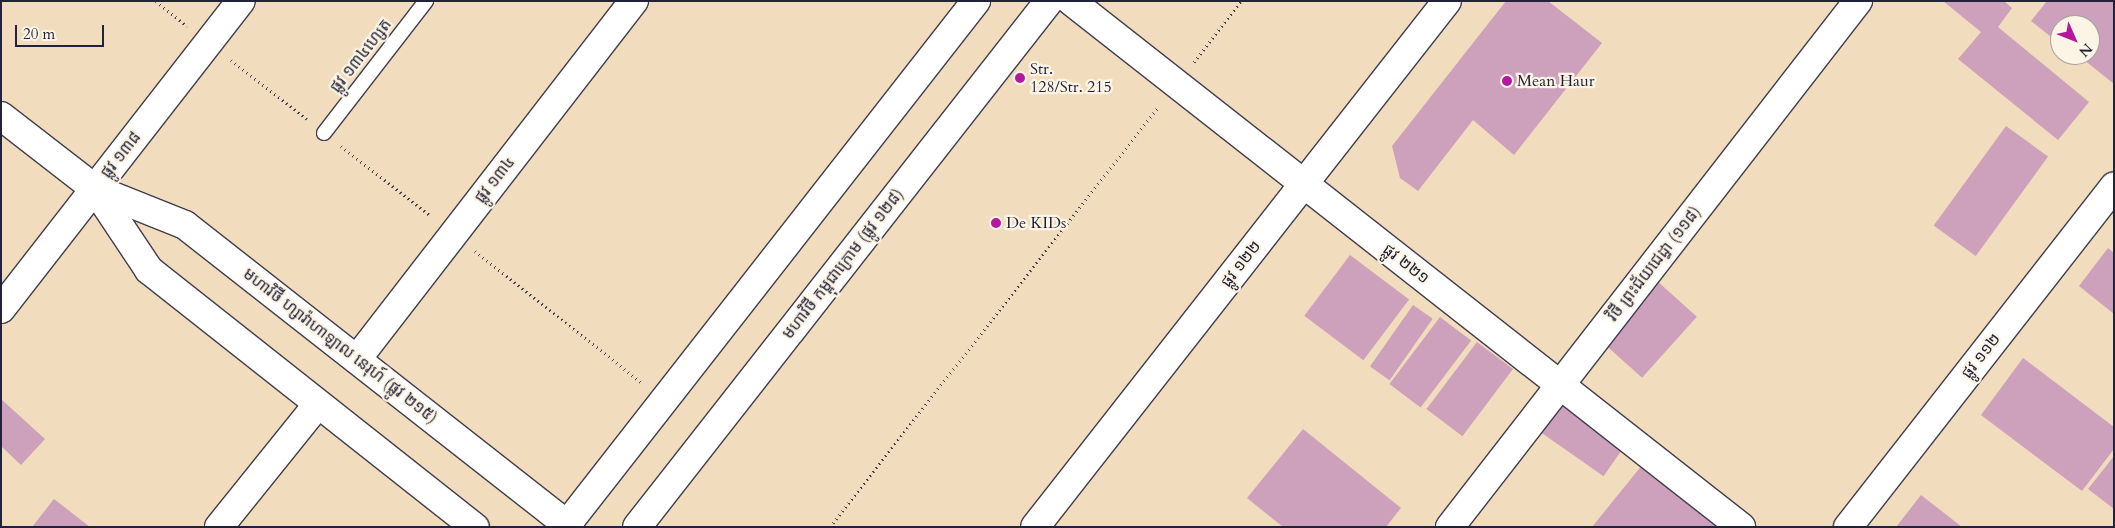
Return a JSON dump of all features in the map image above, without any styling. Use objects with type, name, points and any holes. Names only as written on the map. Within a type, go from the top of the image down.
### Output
[{"type":"street","name":"ផ្លូវ ១៣៨","points":[[1,310],[241,1]]},
{"type":"street","name":"ផ្លូវ ១៣៤","points":[[356,359],[634,1]]},
{"type":"street","points":[[567,526],[976,1]]},
{"type":"street","name":"មហាវិថី កម្ពុជាក្រោម (ផ្លូវ ១២៨)","points":[[636,527],[1049,1]]},
{"type":"street","name":"ផ្លូវ ២២១","points":[[1071,1],[1741,527]]},
{"type":"street","name":"ផ្លូវ ១២២","points":[[1035,527],[1447,1]]},
{"type":"street","name":"វិថី ព្រះជ័យជេដ្ធា (១១៨)","points":[[1450,527],[1858,1]]},
{"type":"street","name":"មហាវិថី ហ្សាវ៉ាហាឡាល នេរុហ៍ (ផ្លូវ ២១៥)","points":[[1,116],[95,189],[185,225],[567,526]]},
{"type":"street","name":"ផ្លូវ ១១២","points":[[1848,527],[2114,186]]},
{"type":"street","name":"មហាវិថី ហ្សាវ៉ាហាឡាល នេរុហ៍ (ផ្លូវ ២១៥)","points":[[95,189],[149,270],[472,526]]},
{"type":"street","points":[[219,527],[317,405]]},
{"type":"lane","name":"ផ្លូវ ១៣៤ហ្សេត","points":[[324,133],[426,1]]},
{"type":"path","points":[[156,1],[454,234],[663,401]]},
{"type":"path","points":[[833,523],[1241,1]]},
{"type":"building","name":"Mean Haur","points":[[1506,1],[1548,1],[1602,43],[1514,155],[1473,120],[1418,191],[1400,178],[1392,146]]},
{"type":"building","points":[[1943,1],[2004,1],[2012,8],[1998,27],[2089,102],[2058,140],[1958,59],[1981,32]]},
{"type":"building","points":[[2047,1],[2114,1],[2114,84],[2090,65],[2100,65],[2100,15],[2050,15],[2050,36],[2031,21]]},
{"type":"building","points":[[2006,126],[2048,157],[1976,256],[1934,226]]},
{"type":"building","points":[[2108,248],[2114,253],[2114,314],[2079,286]]},
{"type":"building","points":[[1350,255],[1409,300],[1363,360],[1304,316]]},
{"type":"building","points":[[1656,280],[1697,317],[1642,378],[1601,341]]},
{"type":"building","points":[[1413,305],[1433,319],[1390,380],[1370,366]]},
{"type":"building","points":[[1440,317],[1471,340],[1421,408],[1389,384]]},
{"type":"building","points":[[1477,342],[1513,369],[1462,436],[1426,409]]},
{"type":"building","points":[[2023,358],[2114,427],[2114,449],[2082,491],[1981,415]]},
{"type":"building","points":[[1558,393],[1628,442],[1604,476],[1534,427]]},
{"type":"building","points":[[1,399],[45,439],[21,465],[1,446]]},
{"type":"building","points":[[1303,429],[1401,508],[1386,527],[1283,527],[1247,498]]},
{"type":"building","points":[[2114,456],[2114,509],[2088,489]]},
{"type":"building","points":[[1647,459],[1730,527],[1592,527]]},
{"type":"building","points":[[1921,495],[1962,527],[1896,527]]},
{"type":"building","points":[[54,499],[90,527],[32,527]]},
{"type":"place","name":"Str. 128/Str. 215","points":[[1020,78]]},
{"type":"place","name":"Mean Haur","points":[[1507,81]]},
{"type":"place","name":"De KIDs","points":[[996,223]]}]
